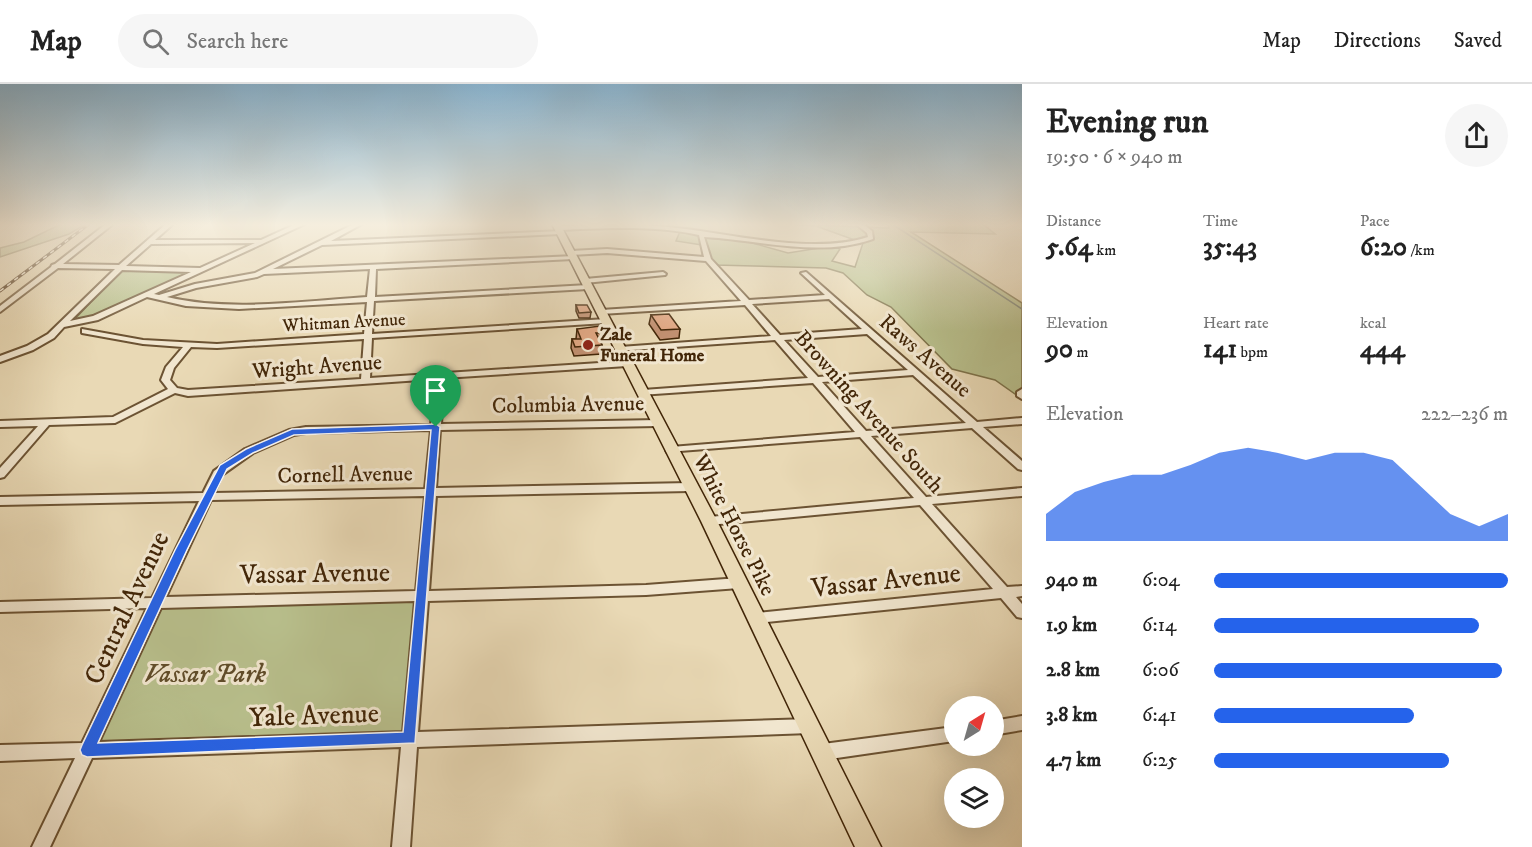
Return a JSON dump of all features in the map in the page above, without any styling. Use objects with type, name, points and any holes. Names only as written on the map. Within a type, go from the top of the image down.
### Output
[{"type":"highway","name":"White Horse Pike","points":[[574,260],[709,521],[868,847]]},
{"type":"street","points":[[0,310],[63,260]]},
{"type":"street","points":[[0,359],[40,344],[64,325],[130,260]]},
{"type":"street","points":[[64,325],[87,321],[226,260]]},
{"type":"street","points":[[158,298],[181,290],[245,278],[287,260]]},
{"type":"street","points":[[262,272],[501,260]]},
{"type":"street","name":"Browning Avenue South","points":[[709,260],[1022,612]]},
{"type":"street","points":[[54,266],[204,270]]},
{"type":"street","points":[[365,381],[373,268]]},
{"type":"street","points":[[148,295],[186,304],[229,307],[586,284],[663,273]]},
{"type":"street","name":"Raws Avenue","points":[[804,273],[1022,467]]},
{"type":"street","name":"Whitman Avenue","points":[[85,331],[143,342],[188,346],[368,337],[830,297]]},
{"type":"street","name":"Wright Avenue","points":[[174,390],[203,393],[441,376],[777,338],[869,331]]},
{"type":"street","points":[[0,424],[115,420],[174,390],[165,380],[165,374],[188,346]]},
{"type":"street","name":"Columbia Avenue","points":[[643,393],[917,372]]},
{"type":"street","points":[[400,847],[441,376]]},
{"type":"street","points":[[671,450],[1022,421]]},
{"type":"street","name":"Columbia Avenue","points":[[299,431],[658,423]]},
{"type":"street","points":[[0,475],[45,424]]},
{"type":"street","name":"Central Avenue","points":[[41,847],[206,497],[223,467],[249,451],[299,431]]},
{"type":"street","name":"Cornell Avenue","points":[[0,501],[690,486]]},
{"type":"street","points":[[709,521],[1022,492]]},
{"type":"street","name":"Vassar Avenue","points":[[0,607],[646,590],[739,583]]},
{"type":"street","name":"Vassar Avenue","points":[[756,618],[1022,591]]},
{"type":"street","points":[[1004,726],[1022,723]]},
{"type":"street","name":"Yale Avenue","points":[[0,753],[810,726]]},
{"type":"street","points":[[823,752],[944,735]]},
{"type":"green space","points":[[711,260],[833,260],[855,267],[857,260],[954,260],[1022,303],[1022,399],[995,380],[952,369],[891,307],[867,295],[843,273],[826,268],[715,265]]},
{"type":"green space","points":[[121,270],[194,271],[88,319],[74,320]]},
{"type":"green space","name":"Vassar Park","points":[[422,596],[410,738],[87,750],[156,603]]},
{"type":"building","points":[[576,305],[587,305],[591,312],[579,313]]},
{"type":"building","points":[[669,314],[680,329],[661,330],[651,315]]},
{"type":"building","points":[[600,326],[603,333],[596,333],[602,345],[575,347],[572,339],[581,339],[577,329]]},
{"type":"waterway","points":[[946,260],[1022,309]]},
{"type":"railway","points":[[0,291],[42,260]]},
{"type":"place","name":"Zale Funeral Home","points":[[588,345]]},
{"type":"route","points":[[436,427],[410,738],[87,750],[218,473],[223,467],[249,451],[292,432],[436,427]]}]
